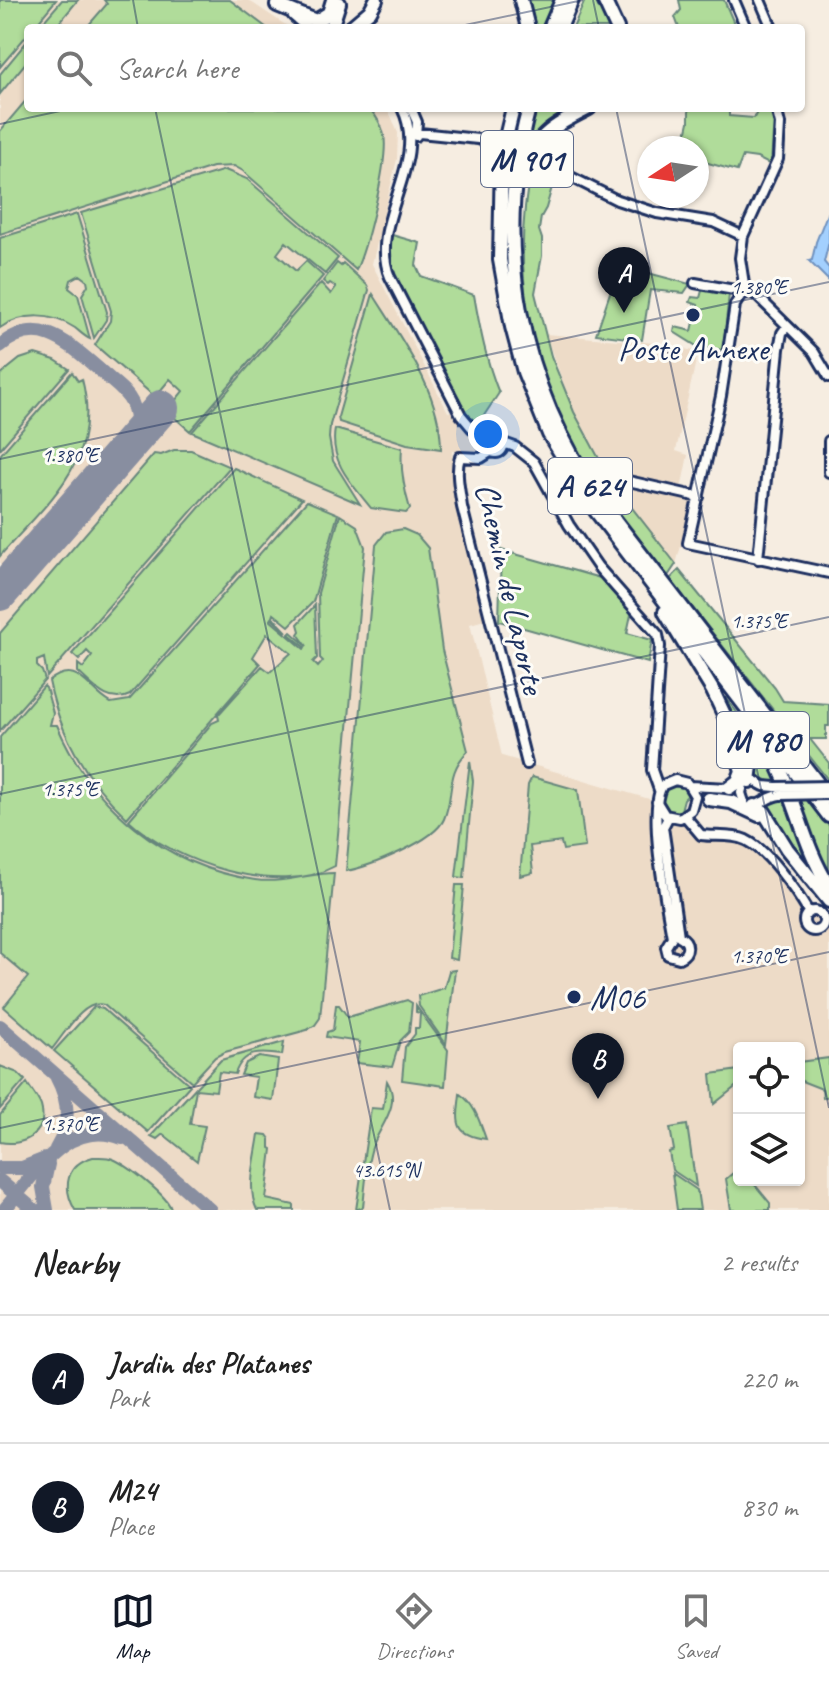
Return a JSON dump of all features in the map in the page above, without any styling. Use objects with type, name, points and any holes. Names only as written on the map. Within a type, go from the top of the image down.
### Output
[{"type":"highway","points":[[273,3],[316,21],[329,13],[336,0]]},
{"type":"highway","points":[[333,24],[336,0]]},
{"type":"highway","points":[[354,24],[370,11],[376,0]]},
{"type":"highway","points":[[521,0],[527,24]]},
{"type":"highway","points":[[552,24],[562,0]]},
{"type":"highway","points":[[565,24],[574,0]]},
{"type":"highway","points":[[604,0],[615,24]]},
{"type":"highway","points":[[613,0],[624,24]]},
{"type":"highway","name":"A 624","points":[[512,112],[502,154],[500,260],[515,340],[529,388],[563,461],[626,551],[829,816]]},
{"type":"highway","name":"A 624","points":[[500,204],[520,112]]},
{"type":"highway","name":"A 624","points":[[528,112],[514,182],[513,240],[517,301],[529,355],[545,401],[572,456],[615,520],[829,795]]},
{"type":"highway","name":"M 901","points":[[513,240],[520,186],[530,152],[557,125],[581,112]]},
{"type":"highway","name":"M 980","points":[[626,551],[665,612],[777,761],[810,850],[829,886]]},
{"type":"highway","points":[[665,612],[709,684],[751,766],[746,783]]},
{"type":"highway","points":[[729,725],[742,771],[738,781],[729,788]]},
{"type":"highway","points":[[709,799],[731,802],[769,822]]},
{"type":"highway","points":[[754,802],[812,881],[829,899]]},
{"type":"street","points":[[734,0],[744,24]]},
{"type":"street","points":[[760,0],[770,24]]},
{"type":"street","points":[[273,3],[302,24]]},
{"type":"street","points":[[404,112],[413,132]]},
{"type":"street","points":[[413,112],[417,122],[413,132]]},
{"type":"street","points":[[779,112],[778,159],[743,236],[740,252],[744,290],[735,305],[721,396],[688,543],[829,573]]},
{"type":"street","points":[[413,132],[478,139],[495,144],[539,161],[617,200],[657,213],[713,222],[743,236]]},
{"type":"street","name":"Chemin de Laporte","points":[[413,132],[385,243],[387,270],[461,415],[472,428],[497,446],[481,458],[460,457],[457,463],[459,486],[527,764]]},
{"type":"street","points":[[695,283],[744,290],[814,352],[829,377]]},
{"type":"street","points":[[758,559],[779,349],[782,333],[787,326]]},
{"type":"street","points":[[829,441],[829,472]]},
{"type":"street","points":[[497,446],[520,451],[538,468],[569,525],[598,567],[658,635],[653,779],[659,790]]},
{"type":"street","points":[[617,466],[616,474],[624,480],[699,497]]},
{"type":"street","points":[[653,763],[658,773],[690,786],[729,788],[758,781],[778,791],[829,795]]},
{"type":"street","points":[[669,816],[664,829],[675,937],[658,845],[657,802],[659,790],[675,780]]},
{"type":"street","points":[[746,783],[741,793],[754,802]]},
{"type":"street","points":[[690,786],[694,793],[690,810],[694,822],[707,835],[737,838],[756,848],[783,876],[809,913]]},
{"type":"street","points":[[754,802],[764,786]]},
{"type":"street","points":[[669,816],[690,810],[709,799],[754,802],[778,791],[829,786]]},
{"type":"street","points":[[657,802],[669,816]]},
{"type":"street","points":[[809,913],[819,913],[826,926],[818,930],[808,929],[805,920],[809,913]]},
{"type":"shaded area","points":[[0,0],[248,0],[284,24],[24,24],[24,112],[388,112],[398,133],[397,159],[372,264],[448,412],[452,411],[462,428],[484,444],[480,453],[452,451],[456,493],[485,620],[470,624],[502,756],[656,801],[707,835],[737,838],[764,855],[829,925],[829,1210],[0,1210]]},
{"type":"shaded area","points":[[545,334],[656,343],[698,352],[676,451],[688,455],[681,489],[696,492],[676,564],[611,481],[574,412]]},
{"type":"green space","points":[[0,0],[56,0],[36,24],[24,24],[24,39],[0,67]]},
{"type":"green space","points":[[62,0],[78,0],[58,24],[41,24]]},
{"type":"green space","points":[[104,0],[230,0],[262,24],[90,24],[107,4]]},
{"type":"green space","points":[[526,0],[557,0],[546,24],[532,24]]},
{"type":"green space","points":[[585,0],[598,0],[609,24],[575,24]]},
{"type":"green space","points":[[679,0],[724,0],[734,24],[678,24],[675,17],[681,10]]},
{"type":"green space","points":[[24,45],[24,65],[0,94],[0,74]]},
{"type":"green space","points":[[24,103],[24,112],[372,112],[382,127],[385,147],[376,202],[356,270],[234,166],[213,167],[0,234],[0,131]]},
{"type":"green space","points":[[535,112],[576,112],[526,151]]},
{"type":"green space","points":[[689,112],[729,112],[729,116],[754,118],[757,112],[770,112],[774,116],[771,165],[743,156],[737,171],[709,163],[709,136],[686,136]]},
{"type":"green space","points":[[532,162],[556,173],[541,217],[542,256],[535,293],[551,356],[574,412],[611,481],[676,564],[668,576],[590,473],[552,400],[539,362],[524,284],[525,203]]},
{"type":"green space","points":[[225,170],[247,179],[338,258],[325,274],[286,242],[277,254],[296,271],[306,261],[323,276],[190,431],[167,411],[183,391],[170,379],[155,397],[95,345],[110,321],[111,311],[81,213]]},
{"type":"green space","points":[[77,214],[107,312],[106,320],[94,338],[82,295],[88,285],[87,280],[80,275],[71,280],[69,288],[78,295],[90,339],[66,323],[47,317],[18,319],[0,328],[0,238]]},
{"type":"green space","points":[[392,235],[420,243],[416,265],[421,276],[474,295],[487,357],[499,393],[477,426],[464,412],[392,272],[388,249]]},
{"type":"green space","points":[[337,263],[341,266],[343,263],[369,290],[330,425],[329,438],[333,461],[360,504],[192,432],[321,283],[331,294],[336,287],[323,281]]},
{"type":"green space","points":[[617,272],[647,276],[648,273],[690,284],[684,293],[650,290],[642,340],[596,334]]},
{"type":"green space","points":[[703,287],[729,294],[723,350],[698,347],[674,332],[675,327],[692,331],[698,305],[690,302],[692,297],[700,298]]},
{"type":"green space","points":[[373,294],[427,387],[439,428],[441,449],[407,444],[339,422]]},
{"type":"green space","points":[[35,354],[55,360],[69,369],[0,449],[0,375],[20,359]]},
{"type":"green space","points":[[72,372],[78,381],[82,379],[86,408],[85,434],[78,457],[53,497],[0,556],[0,455]]},
{"type":"green space","points":[[335,429],[402,448],[403,479],[410,509],[406,513],[371,508],[339,462],[335,452]]},
{"type":"green space","points":[[191,450],[230,467],[47,677],[44,658],[37,661],[45,680],[0,731],[0,633],[154,454]]},
{"type":"green space","points":[[234,468],[302,499],[130,695],[115,698],[101,692],[78,672],[78,664],[83,668],[92,656],[87,651],[79,660],[72,654]]},
{"type":"green space","points":[[307,501],[338,514],[313,602],[289,626],[274,614],[273,617],[287,632],[270,620],[304,649],[289,634],[291,632],[307,646],[298,634],[298,624],[315,605],[317,658],[313,662],[318,667],[323,661],[320,658],[318,593],[340,515],[357,526],[365,547],[335,866],[312,875],[256,877],[198,861],[148,835],[129,820],[212,723],[219,720],[218,715],[262,666],[270,672],[291,653],[267,634],[253,657],[260,664],[127,818],[99,788],[77,756],[60,720],[49,681],[59,675],[75,674],[111,703],[129,700]]},
{"type":"green space","points":[[403,529],[417,535],[428,548],[442,650],[468,751],[456,768],[447,810],[438,827],[400,852],[346,871],[376,545],[386,532]]},
{"type":"green space","points":[[501,550],[600,578],[632,610],[627,633],[652,640],[648,663],[499,621]]},
{"type":"green space","points":[[679,570],[783,701],[829,704],[826,739],[810,739],[829,763],[829,781],[670,579]]},
{"type":"green space","points":[[714,683],[764,747],[784,784],[775,784],[755,774],[753,761],[731,725]]},
{"type":"green space","points":[[44,686],[53,713],[50,725],[57,725],[90,782],[112,807],[162,847],[222,873],[255,880],[276,881],[334,873],[320,1018],[315,1025],[307,1030],[225,1052],[215,1057],[192,1082],[104,1005],[89,1007],[81,1013],[52,1049],[4,1007],[28,977],[0,953],[0,737]]},
{"type":"green space","points":[[470,761],[473,781],[464,878],[456,877]]},
{"type":"green space","points":[[532,777],[578,790],[585,847],[563,850],[561,842],[530,846],[533,873],[520,876],[528,785]]},
{"type":"green space","points":[[673,783],[683,785],[691,792],[684,799],[680,814],[666,811],[660,802],[664,788]]},
{"type":"green space","points":[[789,798],[826,887],[810,872],[764,808],[773,800]]},
{"type":"green space","points":[[796,799],[810,799],[829,826],[829,882]]},
{"type":"green space","points":[[456,885],[464,885],[457,960],[449,958]]},
{"type":"green space","points":[[455,970],[446,1044],[419,1006],[418,996],[444,988],[449,971]]},
{"type":"green space","points":[[407,1000],[412,1003],[409,1032],[400,1041],[392,1067],[357,1063],[360,1042],[326,1037],[327,1032],[333,1030],[336,1005],[348,1017]]},
{"type":"green space","points":[[416,1006],[448,1050],[445,1086],[402,1080],[405,1047],[415,1034],[415,1028],[419,1028],[420,1013],[416,1012]]},
{"type":"green space","points":[[94,1007],[103,1009],[190,1085],[148,1132],[54,1051]]},
{"type":"green space","points":[[284,1042],[282,1055],[254,1054],[243,1060],[235,1074],[219,1072],[216,1091],[196,1089],[190,1124],[205,1126],[197,1161],[163,1134],[157,1139],[151,1136],[221,1060]]},
{"type":"green space","points":[[259,1057],[278,1060],[273,1100],[253,1097],[256,1077],[241,1075],[246,1063]]},
{"type":"green space","points":[[829,1058],[829,1096],[823,1098],[822,1089],[805,1082],[805,1061]]},
{"type":"green space","points":[[0,1066],[18,1073],[25,1080],[0,1109]]},
{"type":"green space","points":[[733,1071],[733,1089],[714,1104],[711,1074]]},
{"type":"green space","points":[[387,1081],[391,1091],[391,1109],[371,1151],[363,1207],[356,1210],[371,1108],[383,1109]]},
{"type":"green space","points":[[27,1083],[41,1106],[41,1124],[25,1140],[0,1142],[0,1115]]},
{"type":"green space","points":[[460,1094],[473,1108],[486,1139],[462,1130],[458,1119]]},
{"type":"green space","points":[[687,1125],[696,1186],[672,1170],[669,1152],[674,1150],[670,1128]]},
{"type":"green space","points":[[259,1134],[267,1135],[272,1149],[266,1199],[294,1205],[294,1210],[257,1210],[252,1183]]},
{"type":"green space","points":[[93,1157],[111,1158],[128,1168],[156,1190],[171,1210],[75,1210],[69,1193],[69,1178],[77,1165]]},
{"type":"green space","points":[[672,1173],[697,1190],[700,1210],[677,1210]]},
{"type":"green space","points":[[733,1173],[733,1186],[756,1186],[770,1203],[770,1210],[731,1210],[726,1179]]},
{"type":"water","points":[[829,209],[829,242],[824,262],[829,268],[829,281],[809,261],[812,260]]},
{"type":"taxiway","points":[[0,346],[28,332],[42,332],[67,343],[126,394],[132,403],[138,434]]},
{"type":"taxiway","points":[[0,1026],[210,1210]]},
{"type":"taxiway","points":[[56,1149],[64,1132],[67,1114],[57,1078]]},
{"type":"taxiway","points":[[4,1210],[40,1166],[69,1142],[85,1135],[122,1138]]},
{"type":"taxiway","points":[[0,1168],[22,1168],[45,1159]]},
{"type":"taxiway","points":[[47,1210],[43,1187],[48,1164]]},
{"type":"taxiway","points":[[0,1181],[34,1210]]},
{"type":"runway","points":[[0,593],[161,408]]},
{"type":"place","name":"Jardin des Platanes","points":[[624,313]]},
{"type":"place","name":"Poste Annexe","points":[[693,315]]},
{"type":"place","name":"M06","points":[[574,997]]},
{"type":"place","name":"M24","points":[[598,1099]]}]
